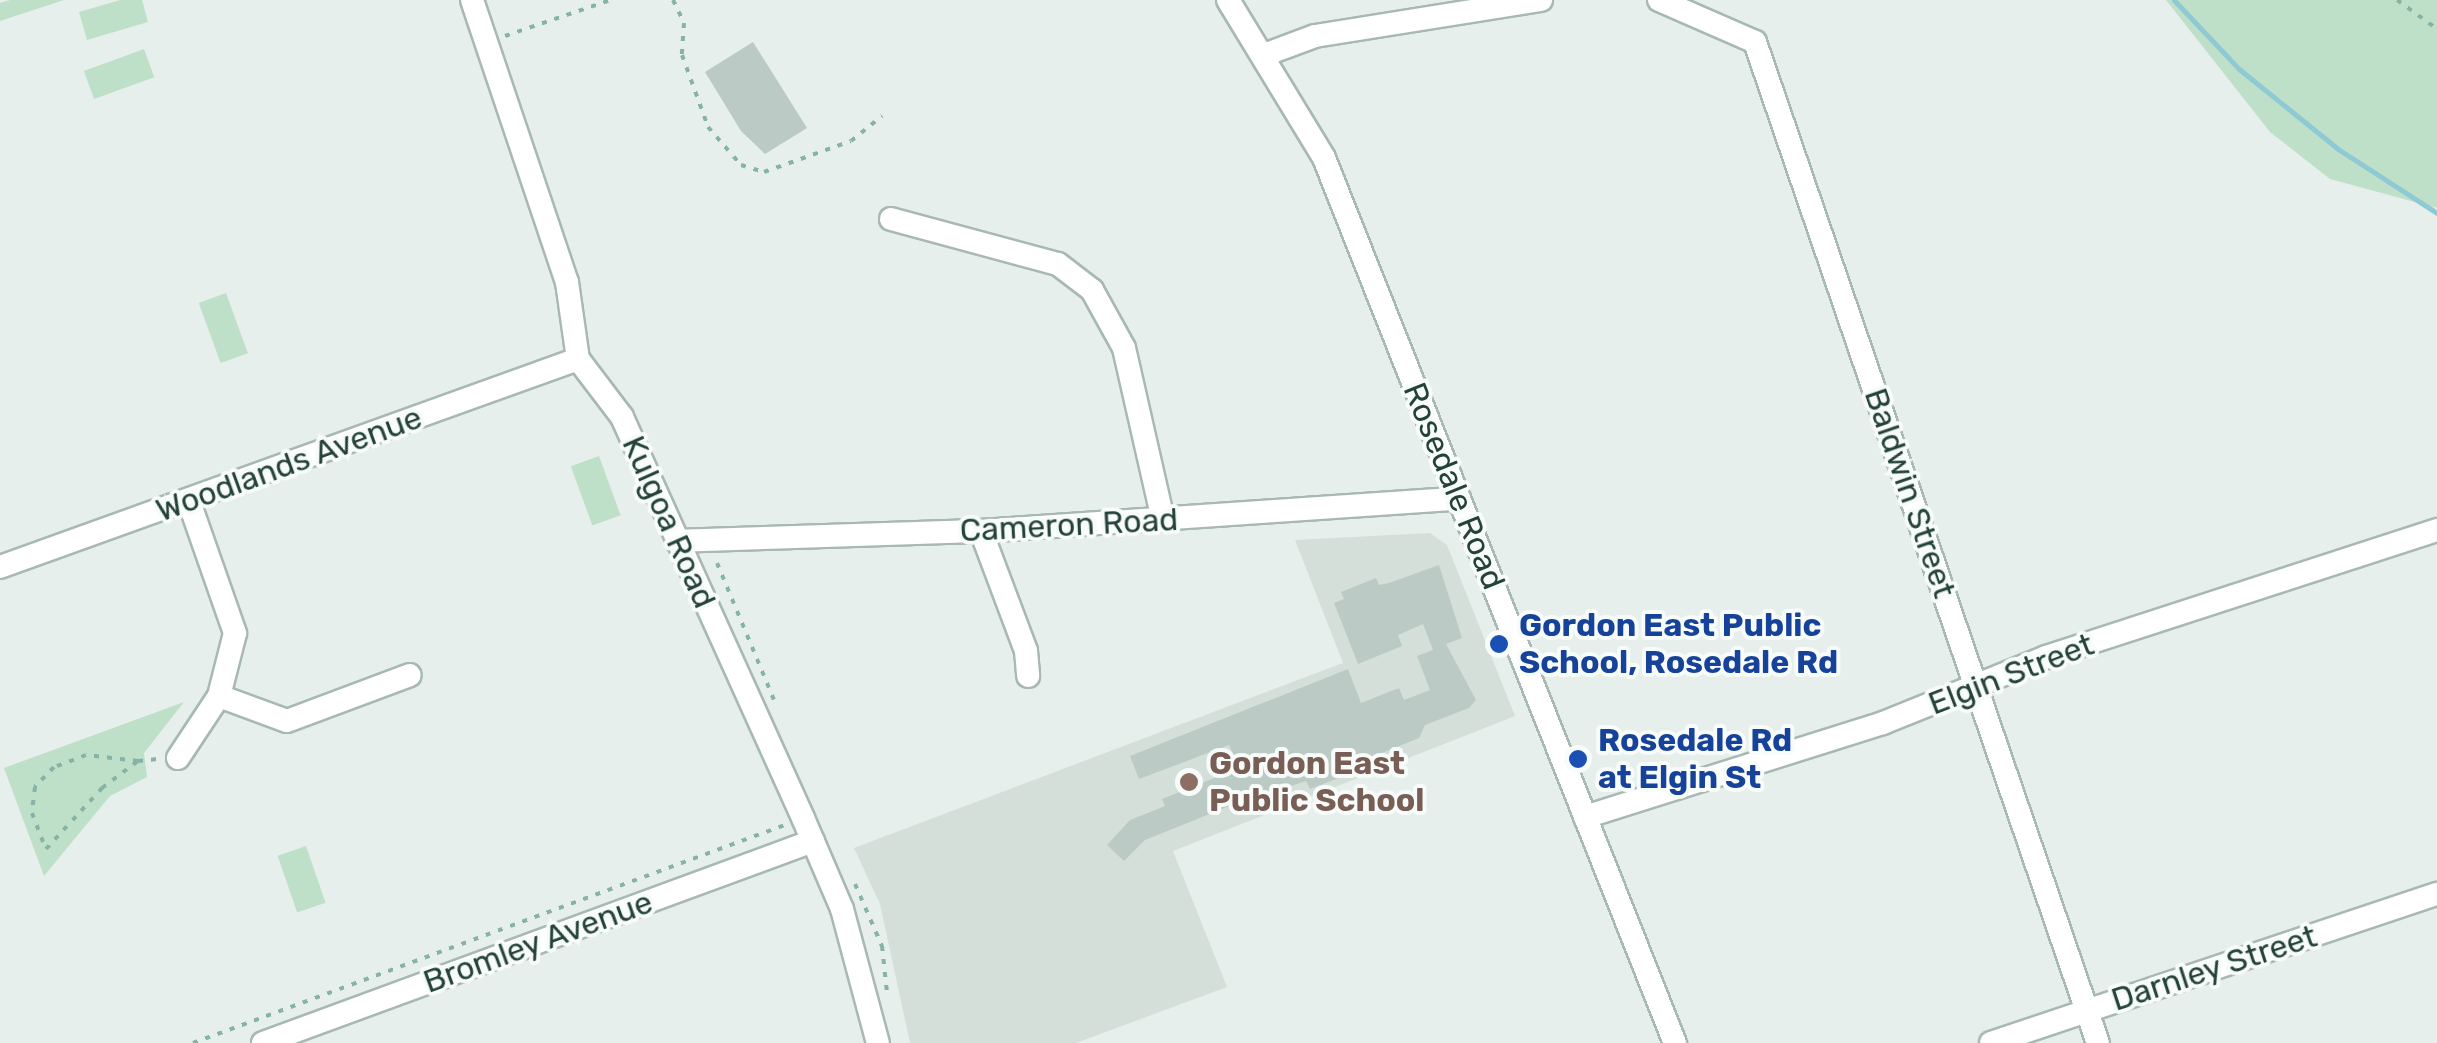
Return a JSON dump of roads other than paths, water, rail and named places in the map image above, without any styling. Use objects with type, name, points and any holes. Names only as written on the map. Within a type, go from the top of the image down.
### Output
[{"type":"street","name":"Kulgoa Road","points":[[472,0],[567,282],[578,359],[622,417],[842,908],[878,1043]]},
{"type":"street","name":"Rosedale Road","points":[[1228,0],[1319,145],[1675,1043]]},
{"type":"street","points":[[1264,55],[1314,36],[1541,0]]},
{"type":"street","name":"Baldwin Street","points":[[1659,0],[1755,42],[2098,1043]]},
{"type":"street","points":[[892,218],[1058,264],[1092,290],[1124,348],[1162,520]]},
{"type":"street","name":"Woodlands Avenue","points":[[0,567],[578,359]]},
{"type":"street","name":"Cameron Road","points":[[677,541],[981,531],[1459,498]]},
{"type":"street","points":[[178,758],[219,696],[235,633],[189,502]]},
{"type":"street","name":"Elgin Street","points":[[1585,818],[1883,723],[1976,686],[2437,530]]},
{"type":"street","points":[[981,531],[1026,651],[1028,676]]},
{"type":"street","points":[[219,696],[287,721],[410,675]]},
{"type":"street","name":"Bromley Avenue","points":[[263,1043],[812,841]]},
{"type":"street","name":"Darnley Street","points":[[1991,1043],[2437,894]]},
{"type":"waterway","points":[[2174,0],[2239,69],[2338,149],[2437,213]]},
{"type":"place","name":"Gordon East Public School, Rosedale Rd","points":[[1499,644]]},
{"type":"place","name":"Rosedale Rd at Elgin St","points":[[1578,759]]},
{"type":"place","name":"Gordon East Public School","points":[[1189,782]]}]
